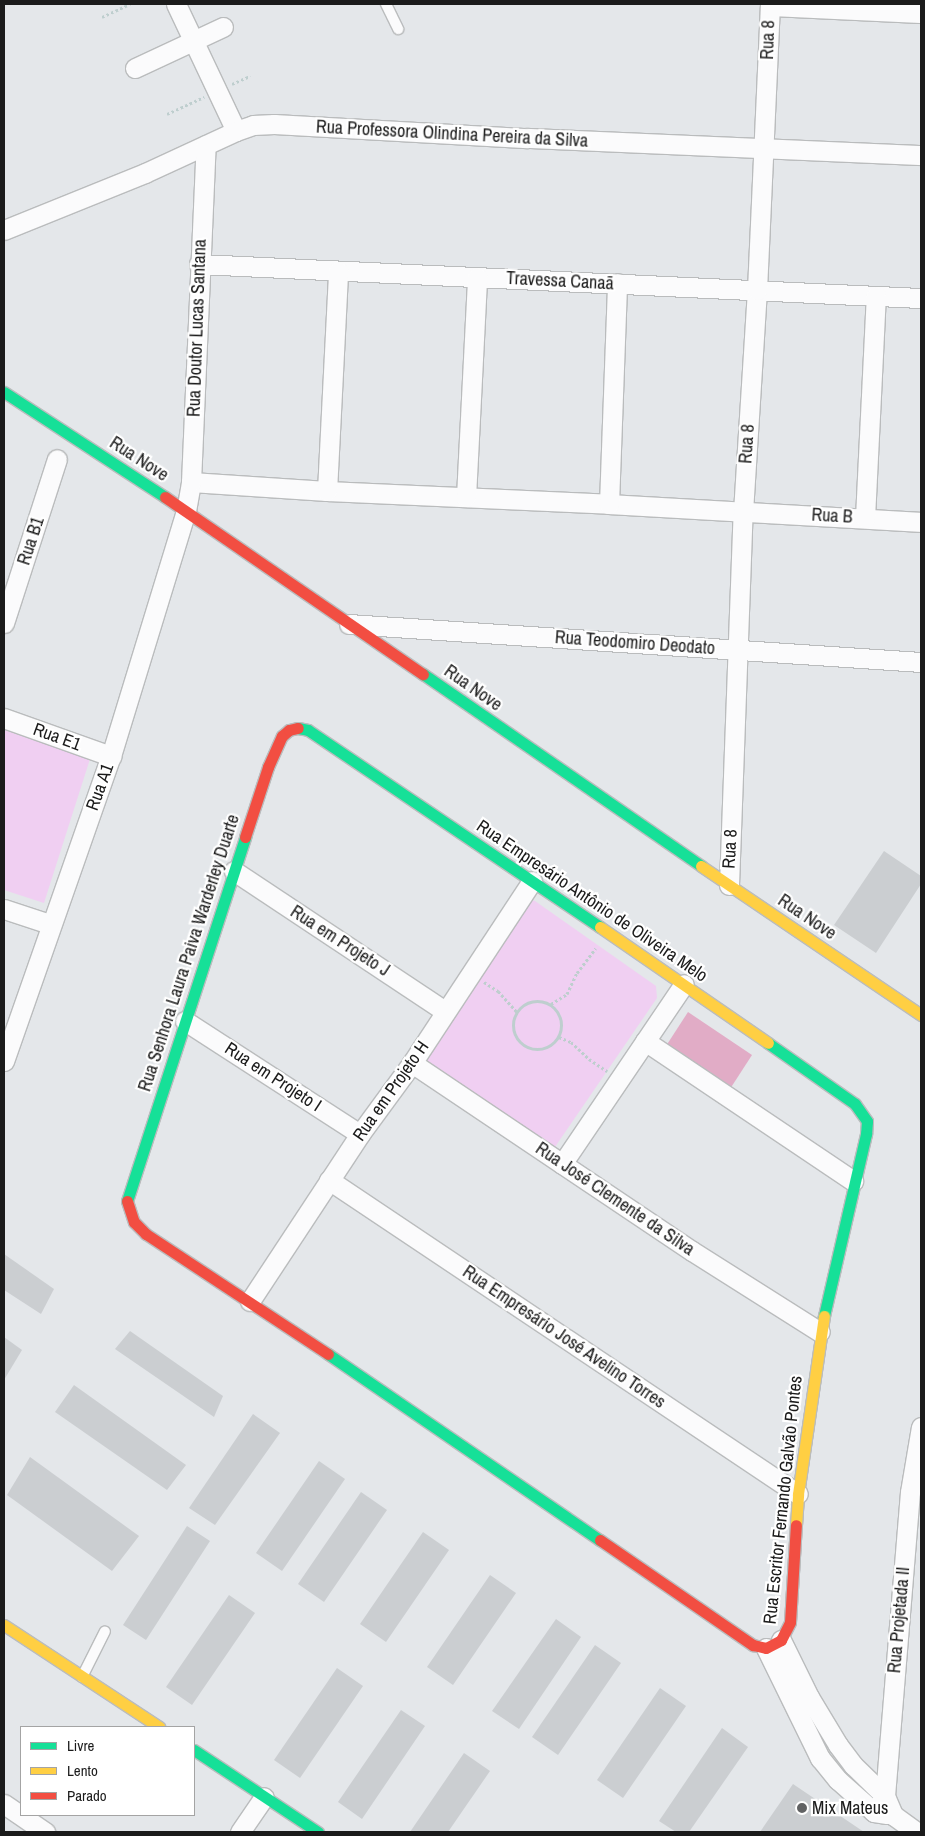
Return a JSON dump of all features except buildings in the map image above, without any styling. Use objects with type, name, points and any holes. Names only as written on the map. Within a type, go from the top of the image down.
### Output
[{"type":"street","points":[[176,4],[236,131]]},
{"type":"street","points":[[770,5],[913,10]]},
{"type":"street","name":"Rua 8","points":[[729,885],[743,512],[757,290],[770,5]]},
{"type":"street","points":[[135,68],[223,27]]},
{"type":"street","name":"Rua Professora Olindina Pereira da Silva","points":[[4,230],[145,173],[236,131],[253,126],[274,124],[528,138],[921,155]]},
{"type":"street","name":"Rua Doutor Lucas Santana","points":[[186,511],[191,482],[199,264],[206,145]]},
{"type":"street","name":"Travessa Canaã","points":[[199,264],[921,298]]},
{"type":"street","points":[[327,491],[338,271]]},
{"type":"street","points":[[466,497],[477,277]]},
{"type":"street","points":[[609,504],[617,284]]},
{"type":"street","points":[[865,518],[876,296]]},
{"type":"street","name":"Rua Nove","points":[[4,392],[186,511],[348,624],[921,1015]]},
{"type":"street","name":"Rua B1","points":[[4,623],[58,459]]},
{"type":"street","name":"Rua B","points":[[191,482],[327,491],[609,504],[921,522]]},
{"type":"street","name":"Rua A1","points":[[4,1061],[50,924],[111,756],[186,511]]},
{"type":"street","name":"Rua Teodomiro Deodato","points":[[348,624],[921,662]]},
{"type":"street","name":"Rua E1","points":[[4,718],[111,756]]},
{"type":"street","name":"Rua Senhora Laura Paiva Warderley Duarte","points":[[250,1301],[146,1234],[134,1222],[126,1199],[268,767],[282,736],[289,730],[298,728]]},
{"type":"street","name":"Rua Empresário Antônio de Oliveira Melo","points":[[298,728],[308,730],[684,984],[854,1104],[862,1112]]},
{"type":"street","name":"Rua em Projeto J","points":[[234,871],[446,1011]]},
{"type":"street","name":"Rua em Projeto H","points":[[250,1301],[360,1134],[412,1063],[532,881]]},
{"type":"street","points":[[4,908],[50,924]]},
{"type":"street","points":[[562,1164],[684,984]]},
{"type":"street","name":"Rua em Projeto I","points":[[185,1020],[360,1134]]},
{"type":"street","points":[[645,1041],[853,1181]]},
{"type":"street","name":"Rua José Clemente da Silva","points":[[412,1063],[562,1164],[820,1332]]},
{"type":"street","name":"Rua Escritor Fernando Galvão Pontes","points":[[773,1644],[790,1622],[798,1494],[820,1332],[853,1181],[866,1134],[867,1121],[862,1112]]},
{"type":"street","name":"Rua Empresário José Avelino Torres","points":[[330,1180],[798,1494]]},
{"type":"street","points":[[250,1301],[753,1645],[773,1644]]},
{"type":"street","name":"Rua Projetada II","points":[[874,1812],[885,1796],[910,1492],[921,1427]]},
{"type":"street","points":[[4,1625],[157,1726]]},
{"type":"street","points":[[773,1644],[809,1697],[838,1745],[853,1765],[885,1796],[893,1815]]},
{"type":"street","points":[[773,1644],[820,1758],[838,1780],[874,1812],[893,1815],[916,1832]]},
{"type":"street","points":[[195,1751],[318,1832]]},
{"type":"street","points":[[838,1780],[853,1765]]},
{"type":"street","points":[[240,1832],[264,1797]]},
{"type":"street","points":[[4,1804],[20,1815]]},
{"type":"street","points":[[22,1816],[45,1832]]},
{"type":"lane","points":[[386,4],[398,29]]},
{"type":"lane","points":[[82,1677],[105,1631]]},
{"type":"path","points":[[102,17],[130,4]]},
{"type":"path","points":[[551,1005],[567,994],[577,974],[607,933]]},
{"type":"path","points":[[472,973],[498,991],[516,1012]]},
{"type":"path","points":[[542,1000],[551,1005],[561,1017],[562,1025],[559,1037],[551,1046],[540,1050],[524,1046],[516,1037],[513,1029],[513,1018],[516,1012],[525,1003],[542,1000]]},
{"type":"path","points":[[559,1037],[571,1042],[589,1060],[620,1079]]},
{"type":"shaded area","points":[[4,730],[90,759],[44,903],[4,890]]},
{"type":"shaded area","points":[[525,898],[535,901],[656,986],[657,998],[555,1147],[540,1148],[420,1068]]},
{"type":"shaded area","points":[[688,1012],[752,1055],[730,1089],[666,1046]]},
{"type":"traffic: fast","points":[[4,392],[165,497]]},
{"type":"traffic: fast","points":[[423,674],[701,866]]},
{"type":"traffic: fast","points":[[298,728],[308,730],[600,927]]},
{"type":"traffic: fast","points":[[127,1201],[245,837]]},
{"type":"traffic: fast","points":[[768,1043],[855,1104],[867,1121],[866,1134],[824,1316]]},
{"type":"traffic: fast","points":[[328,1354],[600,1540]]},
{"type":"traffic: fast","points":[[195,1751],[318,1832]]},
{"type":"traffic: slow","points":[[701,866],[921,1015]]},
{"type":"traffic: slow","points":[[600,927],[768,1043]]},
{"type":"traffic: slow","points":[[796,1525],[798,1494],[824,1316]]},
{"type":"traffic: slow","points":[[4,1625],[157,1726]]},
{"type":"traffic: jam","points":[[165,497],[423,674]]},
{"type":"traffic: jam","points":[[245,837],[268,767],[282,736],[289,730],[298,728]]},
{"type":"traffic: jam","points":[[127,1201],[134,1222],[146,1234],[328,1354]]},
{"type":"traffic: jam","points":[[600,1540],[753,1645],[766,1648],[781,1640],[790,1622],[796,1525]]},
{"type":"place","name":"Mix Mateus","points":[[802,1808]]}]
